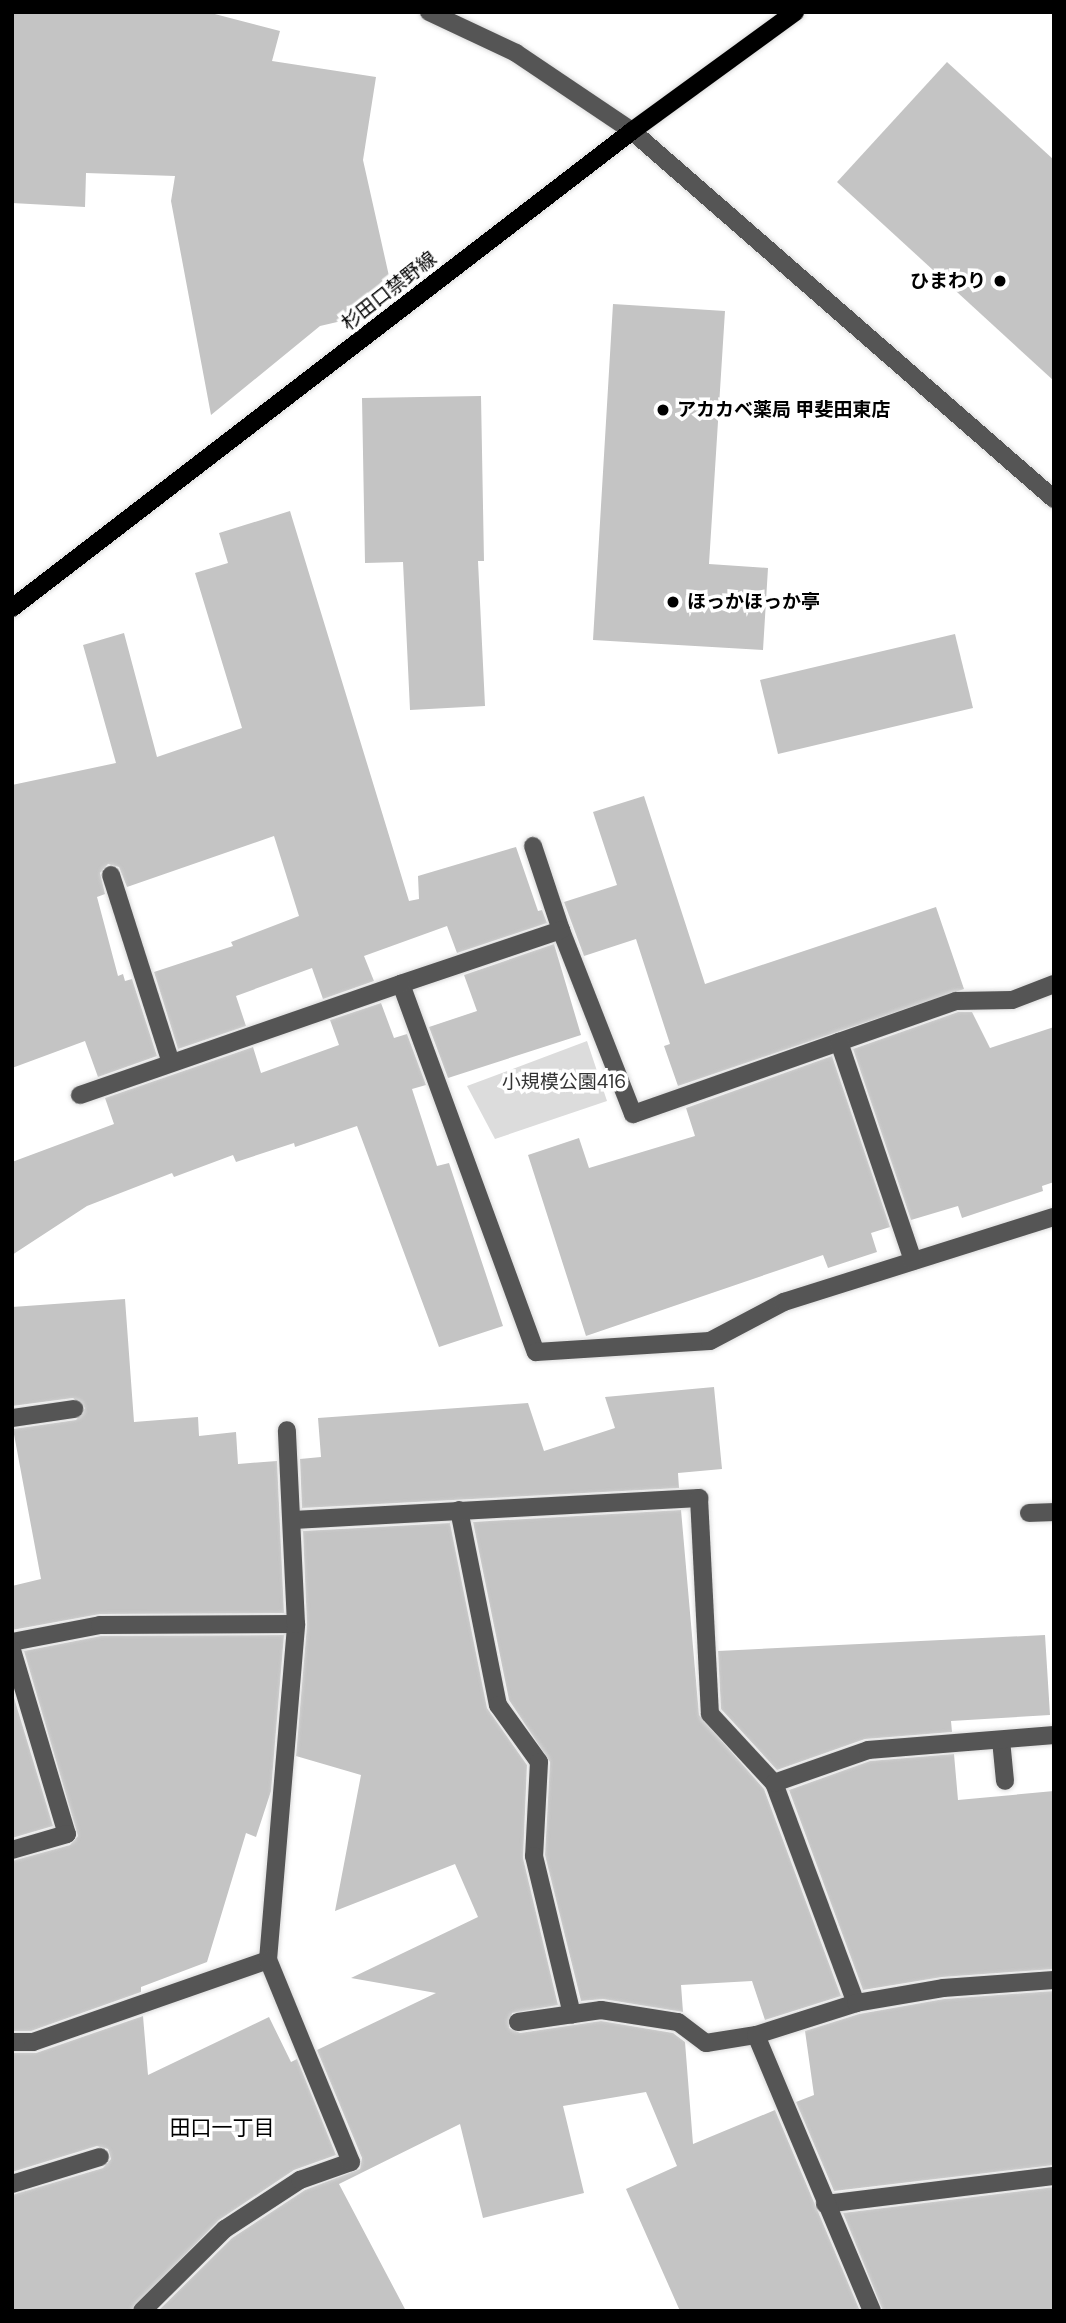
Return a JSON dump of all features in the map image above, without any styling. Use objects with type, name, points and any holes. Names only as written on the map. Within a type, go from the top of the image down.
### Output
[{"type":"main road","name":"杉田口禁野線","points":[[12,608],[632,131],[795,12]]},
{"type":"street","points":[[429,12],[454,17],[516,53],[632,131],[1054,499]]},
{"type":"street","points":[[533,846],[561,930],[633,1114],[956,1000],[1012,1000],[1054,984]]},
{"type":"street","points":[[111,875],[172,1063]]},
{"type":"street","points":[[80,1096],[561,930]]},
{"type":"street","points":[[401,984],[536,1352],[710,1341],[784,1301],[1054,1217]]},
{"type":"street","points":[[839,1042],[913,1261]]},
{"type":"street","points":[[12,1418],[74,1409]]},
{"type":"street","points":[[142,2311],[225,2229],[300,2180],[351,2162],[268,1960],[296,1623],[287,1430]]},
{"type":"street","points":[[293,1520],[699,1498],[710,1714],[774,1783],[856,2003]]},
{"type":"street","points":[[459,1510],[498,1705],[539,1762],[534,1856],[572,2014]]},
{"type":"street","points":[[1029,1513],[1054,1512]]},
{"type":"street","points":[[12,1643],[100,1625],[296,1623]]},
{"type":"street","points":[[12,1650],[67,1835],[12,1850]]},
{"type":"street","points":[[774,1783],[869,1750],[1054,1735]]},
{"type":"street","points":[[1001,1740],[1005,1782]]},
{"type":"street","points":[[12,2042],[33,2042],[268,1960]]},
{"type":"street","points":[[518,2022],[601,2010],[678,2022],[706,2043],[756,2035],[856,2003],[943,1988],[1054,1980]]},
{"type":"street","points":[[756,2035],[872,2311]]},
{"type":"street","points":[[12,2184],[100,2157]]},
{"type":"street","points":[[825,2204],[1054,2176]]},
{"type":"green space","name":"小規模公園416","points":[[587,1041],[607,1101],[495,1139],[467,1086]]},
{"type":"building","points":[[12,12],[207,12],[280,31],[272,61],[376,77],[363,160],[391,285],[350,319],[320,326],[211,415],[171,201],[175,176],[86,173],[85,207],[12,203]]},
{"type":"building","name":"ひまわり","points":[[947,62],[1054,160],[1054,381],[837,182]]},
{"type":"building","points":[[613,304],[725,311],[709,564],[768,568],[763,650],[593,640]]},
{"type":"building","points":[[481,396],[484,561],[478,561],[485,706],[410,710],[403,562],[365,563],[362,398]]},
{"type":"building","points":[[290,511],[409,901],[419,899],[418,876],[516,847],[538,911],[542,910],[547,923],[457,953],[447,926],[364,956],[374,981],[323,999],[312,968],[236,996],[246,1026],[178,1049],[154,972],[233,946],[231,942],[299,916],[274,836],[127,887],[119,867],[108,864],[100,873],[105,894],[97,897],[118,976],[123,974],[125,981],[132,979],[157,1056],[98,1077],[85,1041],[12,1068],[12,785],[116,763],[83,645],[124,633],[157,757],[242,728],[195,573],[228,563],[219,533]]},
{"type":"building","points":[[955,634],[973,708],[778,754],[760,680]]},
{"type":"building","points":[[644,796],[705,984],[936,907],[964,989],[678,1086],[664,1046],[670,1044],[636,939],[584,956],[564,902],[617,885],[593,812]]},
{"type":"building","points":[[554,944],[581,1035],[448,1078],[429,1027],[477,1011],[464,975]]},
{"type":"building","points":[[381,1003],[394,1038],[407,1034],[426,1085],[412,1089],[437,1166],[449,1163],[503,1326],[439,1347],[357,1126],[295,1147],[294,1143],[236,1162],[233,1155],[174,1177],[172,1173],[87,1206],[12,1255],[12,1162],[114,1124],[105,1098],[253,1047],[261,1073],[339,1045],[330,1020]]},
{"type":"building","points":[[958,1012],[972,1012],[990,1048],[1054,1027],[1054,1182],[1042,1186],[1043,1191],[962,1218],[958,1206],[911,1220],[853,1049]]},
{"type":"building","points":[[832,1056],[890,1227],[871,1233],[877,1252],[828,1268],[823,1255],[586,1336],[528,1155],[579,1138],[589,1168],[695,1136],[686,1108]]},
{"type":"building","points":[[125,1299],[134,1422],[198,1417],[199,1436],[236,1432],[238,1464],[277,1461],[284,1613],[100,1614],[12,1630],[12,1586],[41,1579],[13,1429],[76,1420],[85,1408],[73,1398],[12,1406],[12,1307]]},
{"type":"building","points":[[714,1387],[722,1469],[678,1473],[679,1488],[302,1508],[300,1459],[321,1457],[318,1418],[528,1403],[544,1451],[615,1428],[605,1397]]},
{"type":"building","points":[[681,1510],[699,1715],[764,1789],[841,1996],[765,2020],[752,1981],[681,1985],[683,2012],[603,1999],[581,2001],[545,1855],[550,1762],[509,1700],[473,1522]]},
{"type":"building","points":[[450,1523],[487,1708],[527,1765],[523,1858],[558,2005],[512,2013],[509,2028],[520,2033],[601,2021],[673,2033],[685,2042],[693,2144],[775,2110],[860,2311],[680,2311],[626,2189],[677,2166],[646,2092],[563,2106],[584,2193],[483,2218],[460,2124],[339,2184],[406,2311],[158,2311],[232,2238],[305,2190],[360,2169],[362,2158],[317,2050],[436,1993],[351,1978],[478,1917],[455,1864],[335,1911],[361,1775],[296,1756],[307,1625],[303,1531]]},
{"type":"building","points":[[284,1635],[271,1791],[256,1837],[246,1833],[207,1962],[141,1987],[141,1992],[31,2031],[12,2031],[12,1861],[70,1845],[78,1836],[24,1651],[101,1636]]},
{"type":"building","points":[[1045,1635],[1050,1715],[951,1721],[952,1732],[865,1739],[777,1770],[721,1709],[718,1651]]},
{"type":"building","points":[[12,1691],[53,1826],[12,1838]]},
{"type":"building","points":[[954,1754],[958,1800],[1054,1791],[1054,1969],[942,1977],[863,1990],[789,1790],[870,1761]]},
{"type":"building","points":[[1054,1991],[1054,2165],[834,2191],[796,2102],[814,2095],[805,2031],[859,2014],[944,1999]]},
{"type":"building","points":[[143,2016],[148,2075],[269,2017],[291,2062],[297,2059],[336,2155],[294,2170],[219,2220],[131,2311],[12,2311],[12,2195],[103,2168],[111,2159],[108,2149],[97,2146],[12,2172],[12,2053],[36,2053]]},
{"type":"building","points":[[1054,2187],[1054,2311],[883,2311],[843,2213]]},
{"type":"place","name":"ひまわり","points":[[1000,281]]},
{"type":"place","name":"アカカベ薬局 甲斐田東店","points":[[663,410]]},
{"type":"place","name":"ほっかほっか亭","points":[[673,602]]},
{"type":"district","name":"田口一丁目","points":[[222,2128]]}]
